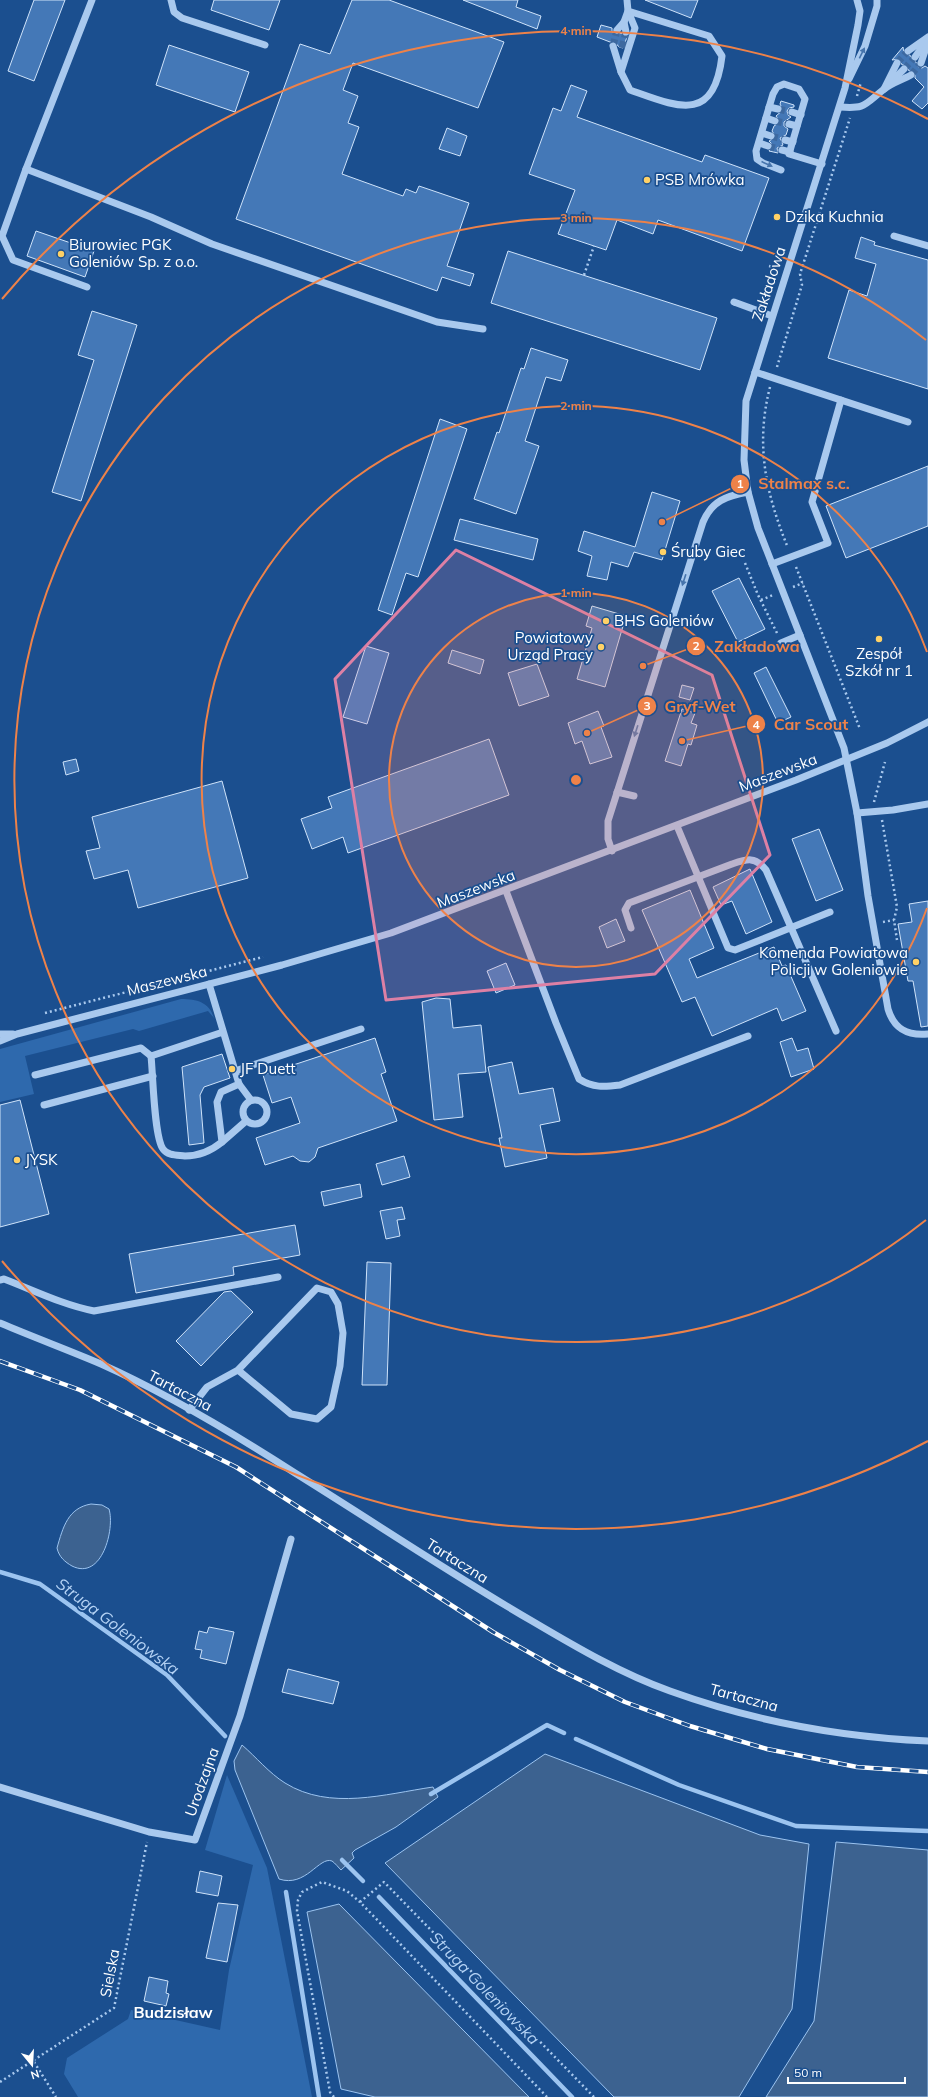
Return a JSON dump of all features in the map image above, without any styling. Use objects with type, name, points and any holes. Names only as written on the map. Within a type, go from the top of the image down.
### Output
[{"type":"street","points":[[87,287],[13,260],[2,236],[26,169],[92,0]]},
{"type":"street","points":[[171,0],[174,12],[182,18],[265,45]]},
{"type":"street","points":[[621,72],[635,28],[628,11],[627,0]]},
{"type":"street","name":"Zakładowa","points":[[857,0],[860,11],[858,25],[840,107],[746,401],[744,460],[748,492],[758,528],[844,748],[856,813],[868,896],[891,1020],[898,1028],[909,1034],[927,1034]]},
{"type":"street","name":"Zakładowa","points":[[845,88],[865,46],[877,6],[877,0]]},
{"type":"street","points":[[617,30],[624,22],[628,11]]},
{"type":"street","points":[[613,46],[614,54],[630,90],[673,105],[685,106],[700,102],[713,92],[720,74],[722,56],[709,36],[628,11]]},
{"type":"street","points":[[624,22],[626,32]]},
{"type":"street","points":[[908,51],[928,38]]},
{"type":"street","points":[[915,57],[928,38]]},
{"type":"street","points":[[921,63],[928,42]]},
{"type":"street","points":[[614,54],[622,48]]},
{"type":"street","points":[[884,89],[897,63]]},
{"type":"street","points":[[840,107],[853,108],[868,104],[904,69]]},
{"type":"street","points":[[884,89],[911,75]]},
{"type":"street","points":[[781,170],[757,159],[756,151],[773,94],[778,87],[784,84],[792,85],[803,93],[805,99],[789,153]]},
{"type":"street","points":[[769,106],[778,109]]},
{"type":"street","points":[[792,112],[801,115]]},
{"type":"street","points":[[766,118],[775,121]]},
{"type":"street","points":[[789,124],[798,126]]},
{"type":"street","points":[[762,133],[771,136]]},
{"type":"street","points":[[785,140],[793,142]]},
{"type":"street","points":[[759,143],[768,146]]},
{"type":"street","points":[[782,150],[822,164]]},
{"type":"street","points":[[26,169],[151,217],[212,244],[436,322],[483,329]]},
{"type":"street","points":[[894,236],[928,246]]},
{"type":"street","points":[[734,302],[772,316]]},
{"type":"street","points":[[755,372],[908,422]]},
{"type":"street","points":[[772,564],[828,544],[812,502],[841,400]]},
{"type":"street","points":[[612,851],[607,828],[617,792],[703,522],[708,511],[713,505],[726,498],[748,492]]},
{"type":"street","points":[[782,642],[800,635]]},
{"type":"street","name":"Maszewska","points":[[0,1041],[17,1034],[209,984],[384,936],[612,851],[846,760],[928,722]]},
{"type":"street","points":[[617,792],[634,796]]},
{"type":"street","points":[[856,813],[875,812],[928,804]]},
{"type":"street","points":[[677,826],[728,948],[736,950],[830,912]]},
{"type":"street","points":[[631,928],[625,910],[626,906],[698,876],[748,858],[756,860],[766,870],[836,1031]]},
{"type":"street","points":[[506,891],[579,1079],[587,1085],[601,1087],[620,1085],[748,1036]]},
{"type":"street","points":[[209,984],[239,1084],[251,1100],[260,1101],[266,1106],[267,1115],[259,1124],[254,1125],[246,1122],[243,1115],[243,1108],[251,1100]]},
{"type":"street","points":[[235,1071],[361,1029]]},
{"type":"street","points":[[152,1056],[223,1032]]},
{"type":"street","name":"Maszewska","points":[[0,1034],[17,1034]]},
{"type":"street","points":[[36,1075],[141,1048],[152,1056]]},
{"type":"street","points":[[152,1056],[158,1134],[162,1148],[170,1155],[188,1156],[210,1152],[246,1122]]},
{"type":"street","points":[[44,1105],[153,1076]]},
{"type":"street","points":[[222,1142],[217,1102],[221,1092],[239,1084]]},
{"type":"street","points":[[0,1280],[4,1279],[79,1308],[94,1311],[278,1277]]},
{"type":"street","points":[[189,1410],[206,1387],[238,1370],[317,1288],[331,1292],[338,1304],[343,1333],[340,1366],[331,1407],[317,1419],[291,1414],[238,1370]]},
{"type":"street","name":"Tartaczna","points":[[0,1323],[102,1365],[189,1410],[294,1472],[480,1591],[565,1641],[614,1666],[669,1690],[732,1710],[820,1731],[886,1740],[928,1741]]},
{"type":"street","name":"Urodzajna","points":[[0,1787],[149,1832],[195,1840],[240,1716],[291,1539]]},
{"type":"path","points":[[860,729],[773,508],[763,459],[765,406],[802,285],[800,274],[862,80]]},
{"type":"path","points":[[584,275],[594,246]]},
{"type":"path","points":[[745,563],[758,595],[782,642]]},
{"type":"path","points":[[885,762],[874,799],[875,812],[882,819],[897,907],[894,920],[897,940]]},
{"type":"path","points":[[46,1013],[264,956]]},
{"type":"path","name":"Sielska","points":[[0,2082],[34,2062],[114,2008],[149,1832]]},
{"type":"path","points":[[334,2097],[330,2092],[297,1911],[298,1900],[302,1892],[310,1886],[322,1882],[347,1891],[360,1902],[547,2097]]},
{"type":"path","points":[[360,1902],[384,1882],[594,2097]]},
{"type":"path","points":[[34,2062],[56,2097]]},
{"type":"highlighted area","points":[[456,550],[712,675],[770,855],[655,974],[386,1000],[335,679]]},
{"type":"shaded area","points":[[181,999],[202,1002],[209,1008],[214,1018],[208,1011],[139,1031],[133,1029],[25,1056],[34,1094],[0,1102],[0,1049]]},
{"type":"shaded area","points":[[91,1504],[102,1505],[109,1509],[110,1528],[104,1551],[98,1560],[91,1566],[82,1569],[72,1566],[65,1561],[59,1554],[57,1548],[64,1526],[72,1514],[83,1506]]},
{"type":"shaded area","points":[[242,1745],[268,1770],[285,1783],[302,1791],[320,1796],[358,1798],[433,1787],[438,1797],[396,1827],[355,1850],[352,1853],[354,1858],[341,1870],[332,1861],[327,1861],[297,1879],[288,1881],[279,1879],[235,1770],[234,1761]]},
{"type":"shaded area","points":[[545,1754],[760,1835],[809,1844],[792,2009],[739,2097],[614,2097],[385,1863]]},
{"type":"shaded area","points":[[227,1775],[267,1868],[312,2097],[78,2097],[64,2074],[67,2058],[128,2019],[131,2010],[220,2030],[229,1970],[253,1865],[205,1850]]},
{"type":"shaded area","points":[[836,1842],[928,1850],[928,2097],[766,2097],[814,2021]]},
{"type":"shaded area","points":[[339,1904],[529,2097],[375,2097],[341,2089],[307,1912]]},
{"type":"building","points":[[34,0],[65,0],[34,81],[8,71]]},
{"type":"building","points":[[214,0],[280,0],[269,30],[211,10]]},
{"type":"building","points":[[352,0],[389,0],[504,42],[478,108],[353,63],[343,90],[358,96],[348,123],[359,127],[342,174],[403,196],[406,189],[416,193],[419,186],[469,203],[447,266],[474,274],[470,286],[442,277],[437,291],[236,219],[300,44],[330,54]]},
{"type":"building","points":[[463,0],[518,0],[516,7],[541,16],[537,29]]},
{"type":"building","points":[[645,0],[698,0],[691,18]]},
{"type":"building","points":[[601,25],[612,28],[612,32],[616,35],[621,33],[627,37],[623,48],[619,47],[614,41],[610,42],[597,37]]},
{"type":"building","points":[[169,45],[249,72],[235,112],[156,85]]},
{"type":"building","points":[[903,47],[904,54],[910,55],[911,59],[916,62],[918,67],[922,68],[925,66],[928,68],[928,103],[922,109],[912,101],[924,87],[915,78],[915,72],[909,71],[906,64],[902,65],[900,59],[892,60]]},
{"type":"building","name":"PSB Mrówka","points":[[571,85],[587,91],[577,117],[702,162],[705,155],[769,178],[742,251],[658,220],[653,234],[617,220],[606,250],[558,234],[575,190],[529,174],[553,108],[561,111]]},
{"type":"building","points":[[781,101],[794,105],[794,107],[789,108],[787,111],[788,115],[791,117],[784,122],[784,126],[788,129],[786,135],[780,138],[783,145],[777,148],[778,153],[769,151],[773,145],[769,141],[776,137],[772,131],[774,126],[780,122],[776,116],[783,110],[780,104]]},
{"type":"building","points":[[447,128],[467,136],[460,156],[439,149]]},
{"type":"building","name":"Biurowiec PGK Goleniów Sp. z o.o.","points":[[36,231],[94,251],[85,277],[27,256]]},
{"type":"building","points":[[861,237],[875,242],[874,245],[928,260],[928,389],[828,358],[849,290],[867,296],[876,264],[855,258]]},
{"type":"building","points":[[508,251],[717,318],[700,370],[491,303]]},
{"type":"building","points":[[92,311],[137,325],[81,501],[52,492],[94,360],[78,355]]},
{"type":"building","points":[[531,348],[568,360],[561,381],[546,377],[525,441],[539,446],[516,514],[474,499],[497,432],[499,433],[521,368],[524,369]]},
{"type":"building","points":[[440,419],[467,429],[418,577],[406,573],[392,615],[378,610]]},
{"type":"building","points":[[928,466],[928,526],[846,558],[826,506]]},
{"type":"building","points":[[652,492],[680,501],[662,560],[634,552],[628,567],[611,562],[607,580],[587,576],[592,556],[578,551],[584,531],[635,547]]},
{"type":"building","points":[[460,519],[538,539],[533,560],[454,540]]},
{"type":"building","points":[[739,578],[765,629],[738,642],[712,591]]},
{"type":"building","name":"Powiatowy Urząd Pracy","points":[[592,606],[626,616],[605,687],[577,679],[592,628],[586,626]]},
{"type":"building","points":[[366,646],[389,653],[367,724],[343,717]]},
{"type":"building","points":[[452,650],[484,660],[480,674],[448,663]]},
{"type":"building","points":[[537,664],[549,696],[519,706],[508,673]]},
{"type":"building","points":[[766,667],[791,717],[778,723],[754,673]]},
{"type":"building","points":[[682,685],[694,688],[690,700],[679,697]]},
{"type":"building","points":[[682,709],[695,713],[691,723],[697,725],[691,745],[688,744],[681,766],[665,761]]},
{"type":"building","points":[[598,711],[604,726],[601,727],[612,757],[590,764],[582,741],[575,744],[568,723]]},
{"type":"building","points":[[489,739],[509,795],[348,853],[343,837],[312,849],[301,819],[332,808],[328,797]]},
{"type":"building","points":[[76,759],[79,771],[66,775],[63,762]]},
{"type":"building","points":[[222,781],[248,878],[138,908],[128,870],[94,879],[86,851],[100,848],[92,817]]},
{"type":"building","points":[[819,829],[843,890],[816,901],[792,839]]},
{"type":"building","points":[[750,869],[772,922],[746,934],[732,901],[721,905],[713,887]]},
{"type":"building","points":[[690,890],[714,948],[689,959],[697,978],[774,947],[782,966],[786,965],[806,1011],[782,1021],[777,1008],[712,1036],[695,997],[682,1002],[642,910]]},
{"type":"building","name":"Komenda Powiatowa Policji w Goleniowie","points":[[928,901],[928,1026],[921,1027],[913,981],[908,981],[898,924],[912,922],[909,904]]},
{"type":"building","points":[[616,919],[625,941],[607,948],[599,927]]},
{"type":"building","points":[[506,963],[515,985],[496,993],[487,971]]},
{"type":"building","points":[[436,998],[450,999],[453,1028],[481,1025],[486,1072],[458,1074],[463,1117],[434,1120],[422,1002]]},
{"type":"building","points":[[375,1038],[386,1072],[381,1074],[397,1121],[318,1148],[315,1157],[309,1162],[300,1161],[293,1156],[265,1165],[256,1138],[300,1123],[291,1097],[272,1103],[263,1075]]},
{"type":"building","points":[[792,1038],[797,1051],[808,1048],[814,1069],[791,1077],[780,1042]]},
{"type":"building","name":"JF Duett","points":[[222,1054],[230,1078],[204,1087],[200,1095],[204,1143],[189,1145],[182,1067]]},
{"type":"building","points":[[512,1062],[519,1094],[553,1088],[560,1121],[540,1125],[547,1158],[505,1167],[499,1138],[502,1138],[488,1067]]},
{"type":"building","name":"JYSK","points":[[20,1100],[49,1214],[0,1227],[0,1105]]},
{"type":"building","points":[[404,1156],[410,1177],[382,1185],[376,1164]]},
{"type":"building","points":[[360,1184],[362,1197],[324,1206],[321,1192]]},
{"type":"building","points":[[402,1207],[405,1219],[397,1220],[400,1236],[386,1239],[380,1211]]},
{"type":"building","points":[[295,1225],[300,1255],[233,1267],[234,1275],[136,1293],[129,1254]]},
{"type":"building","points":[[367,1262],[391,1263],[387,1385],[362,1385]]},
{"type":"building","points":[[231,1291],[253,1312],[201,1366],[176,1341],[224,1292]]},
{"type":"building","points":[[209,1627],[234,1632],[226,1664],[200,1658],[202,1650],[195,1649],[199,1631],[207,1633]]},
{"type":"building","points":[[288,1669],[339,1682],[333,1704],[282,1692]]},
{"type":"building","points":[[200,1871],[222,1876],[218,1896],[196,1892]]},
{"type":"building","points":[[218,1903],[238,1905],[227,1962],[206,1958]]},
{"type":"building","points":[[149,1977],[168,1981],[166,1993],[169,1994],[166,2006],[144,2001]]},
{"type":"waterway","name":"Struga Goleniowska","points":[[0,1572],[40,1584],[167,1675],[225,1736]]},
{"type":"waterway","points":[[431,1794],[547,1725],[564,1733]]},
{"type":"waterway","points":[[576,1739],[679,1785],[796,1826],[928,1831]]},
{"type":"waterway","name":"Struga Goleniowska","points":[[342,1860],[363,1881]]},
{"type":"waterway","points":[[286,1892],[319,2097]]},
{"type":"waterway","name":"Struga Goleniowska","points":[[379,1897],[572,2097]]},
{"type":"tunnel","points":[[613,46],[617,30]]},
{"type":"tunnel","points":[[622,48],[626,32]]},
{"type":"tunnel","points":[[897,63],[908,51]]},
{"type":"tunnel","points":[[904,69],[915,57]]},
{"type":"tunnel","points":[[911,75],[921,63]]},
{"type":"tunnel","points":[[778,109],[792,112]]},
{"type":"tunnel","points":[[775,121],[789,124]]},
{"type":"tunnel","points":[[771,136],[785,140]]},
{"type":"tunnel","points":[[768,146],[782,150]]},
{"type":"railway","points":[[0,1361],[80,1390],[236,1467],[493,1632],[560,1670],[625,1702],[690,1726],[767,1749],[857,1767],[928,1772]]},
{"type":"place","name":"PSB Mrówka","points":[[647,180]]},
{"type":"place","name":"Dzika Kuchnia","points":[[777,217]]},
{"type":"place","name":"Biurowiec PGK Goleniów Sp. z o.o.","points":[[61,254]]},
{"type":"place","name":"Stalmax s.c.","points":[[662,522]]},
{"type":"place","name":"Śruby Giec","points":[[663,552]]},
{"type":"place","name":"BHS Goleniów","points":[[606,621]]},
{"type":"place","name":"Zespół Szkół nr 1","points":[[879,639]]},
{"type":"place","name":"Powiatowy Urząd Pracy","points":[[601,647]]},
{"type":"place","name":"Zakładowa","points":[[643,666]]},
{"type":"place","name":"Gryf-Wet","points":[[587,733]]},
{"type":"place","name":"Car Scout","points":[[682,741]]},
{"type":"place","name":"Komenda Powiatowa Policji w Goleniowie","points":[[916,962]]},
{"type":"place","name":"JF Duett","points":[[232,1069]]},
{"type":"place","name":"JYSK","points":[[17,1160]]},
{"type":"district","name":"Budzisław","points":[[173,2012]]}]
